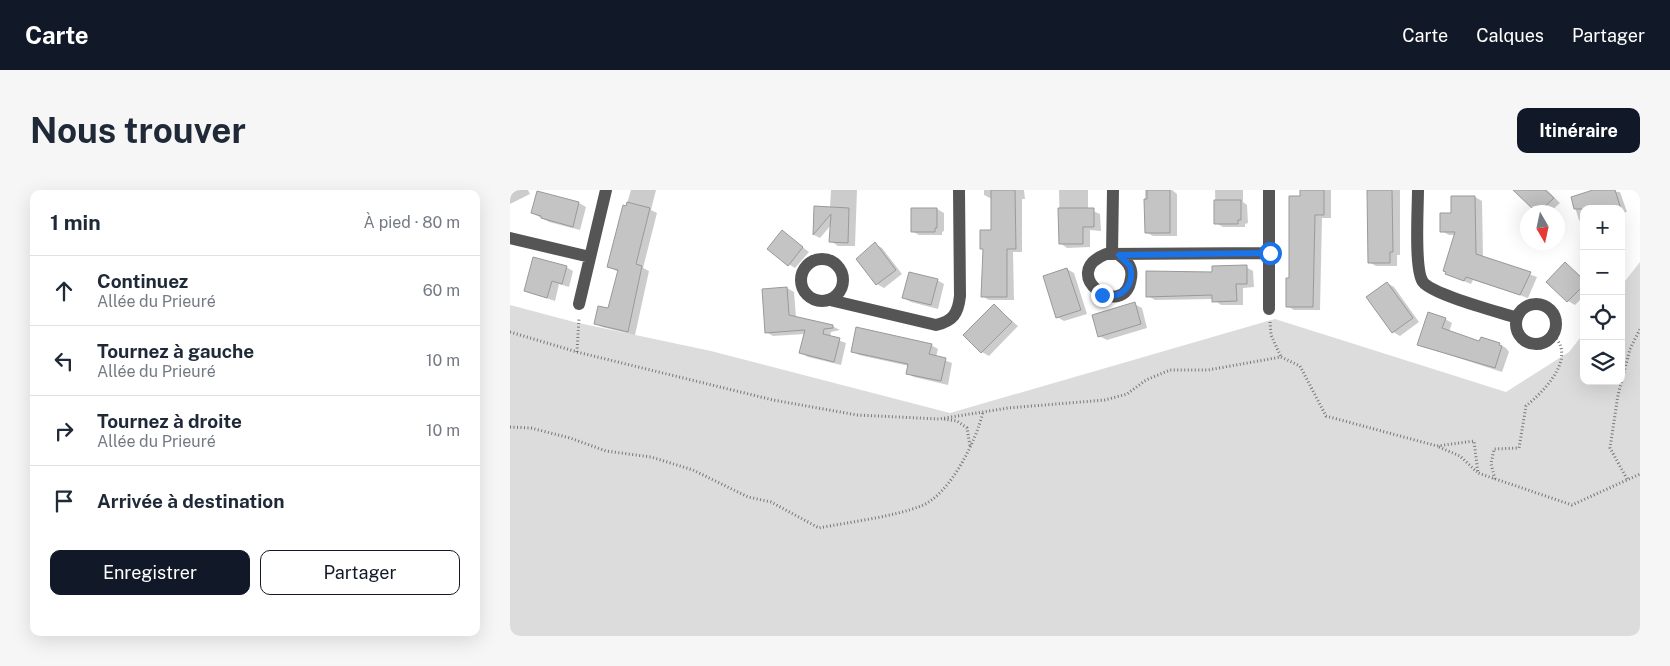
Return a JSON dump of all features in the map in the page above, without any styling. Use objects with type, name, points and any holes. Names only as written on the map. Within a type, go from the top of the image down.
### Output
[{"type":"street","points":[[579,304],[606,190]]},
{"type":"street","points":[[830,300],[936,325],[954,317],[959,309],[960,296],[960,190]]},
{"type":"street","points":[[1113,190],[1116,255],[1270,253]]},
{"type":"street","points":[[1269,190],[1269,309]]},
{"type":"street","points":[[1418,190],[1418,266],[1422,281],[1430,288],[1517,318]]},
{"type":"street","points":[[510,238],[590,257]]},
{"type":"street","points":[[1537,304],[1543,305],[1554,313],[1556,326],[1553,335],[1546,342],[1539,344],[1526,341],[1518,331],[1517,318],[1525,308],[1537,304]]},
{"type":"path","points":[[577,352],[579,304]]},
{"type":"path","points":[[1269,309],[1271,334],[1281,357]]},
{"type":"path","points":[[1627,479],[1610,448],[1618,395],[1630,349],[1640,329]]},
{"type":"path","points":[[510,332],[577,352],[773,400],[857,414],[958,421],[967,428],[970,447]]},
{"type":"path","points":[[1495,480],[1491,464],[1494,449],[1519,448],[1526,406],[1545,390],[1558,370],[1561,351],[1557,339],[1553,335]]},
{"type":"path","points":[[939,419],[983,412],[1105,400],[1127,394],[1146,380],[1170,370],[1208,370],[1281,357],[1300,366],[1326,416],[1437,446],[1460,456],[1478,472],[1495,480],[1572,505],[1640,474]]},
{"type":"path","points":[[510,427],[541,431],[570,438],[606,451],[651,457],[693,470],[748,497],[771,502],[819,528],[922,506],[953,480],[978,431],[983,412]]},
{"type":"path","points":[[1437,446],[1474,441],[1478,472]]},
{"type":"shaded area","points":[[1640,262],[1640,636],[510,636],[510,305],[574,322],[711,351],[950,413],[1275,319],[1506,392],[1569,352],[1580,338],[1580,385],[1625,385],[1625,281]]},
{"type":"building","points":[[991,190],[1015,190],[1016,249],[1007,249],[1007,297],[981,297],[983,249],[980,249],[980,230],[991,230]]},
{"type":"building","points":[[1147,190],[1170,190],[1170,233],[1145,233],[1144,199],[1147,199]]},
{"type":"building","points":[[1300,190],[1324,190],[1324,215],[1315,215],[1313,307],[1286,307],[1286,278],[1289,278],[1289,196],[1300,196]]},
{"type":"building","points":[[1367,190],[1392,190],[1393,252],[1390,252],[1390,263],[1368,263]]},
{"type":"building","points":[[1513,190],[1545,190],[1554,198],[1546,205],[1529,205]]},
{"type":"building","points":[[1593,190],[1615,190],[1620,205],[1580,205],[1580,209],[1574,209],[1571,197]]},
{"type":"building","points":[[537,191],[579,202],[573,227],[541,218],[541,216],[531,213]]},
{"type":"building","points":[[1451,196],[1475,196],[1476,254],[1531,272],[1520,295],[1466,277],[1464,281],[1445,274],[1446,272],[1443,271],[1455,232],[1440,232],[1440,213],[1451,213]]},
{"type":"building","points":[[1214,200],[1241,200],[1241,220],[1238,220],[1238,224],[1214,224]]},
{"type":"building","points":[[627,202],[650,208],[636,264],[642,266],[628,332],[594,324],[598,306],[608,308],[618,270],[607,267],[623,205],[626,206]]},
{"type":"building","points":[[814,206],[849,208],[848,243],[829,242],[831,214],[813,235]]},
{"type":"building","points":[[911,208],[937,208],[937,228],[935,228],[935,232],[911,232]]},
{"type":"building","points":[[1058,208],[1094,208],[1094,227],[1083,227],[1083,244],[1059,244]]},
{"type":"building","points":[[782,230],[803,247],[788,266],[767,249]]},
{"type":"building","points":[[875,242],[896,270],[876,285],[856,259]]},
{"type":"building","points":[[533,257],[567,266],[562,284],[552,281],[547,298],[524,291]]},
{"type":"building","points":[[1565,262],[1580,276],[1580,289],[1567,302],[1546,282]]},
{"type":"building","points":[[1247,265],[1247,284],[1236,284],[1237,301],[1212,302],[1212,295],[1146,297],[1146,271],[1212,272],[1212,266]]},
{"type":"building","points":[[1067,268],[1081,310],[1056,318],[1043,276]]},
{"type":"building","points":[[909,272],[938,279],[931,305],[902,298]]},
{"type":"building","points":[[1387,282],[1413,318],[1392,333],[1366,297]]},
{"type":"building","points":[[787,287],[789,315],[833,325],[833,328],[824,329],[823,334],[840,338],[834,362],[799,353],[805,330],[765,333],[762,289]]},
{"type":"building","points":[[1135,302],[1141,324],[1098,337],[1092,315]]},
{"type":"building","points":[[994,304],[1012,322],[981,353],[963,335]]},
{"type":"building","points":[[1428,312],[1446,318],[1442,328],[1479,341],[1481,337],[1500,343],[1499,345],[1502,346],[1495,368],[1417,345]]},
{"type":"building","points":[[856,327],[932,344],[929,354],[946,358],[941,381],[906,374],[908,364],[851,352]]},
{"type":"route","points":[[1102,295],[1109,297],[1117,296],[1128,287],[1131,280],[1130,266],[1119,255],[1270,253]]}]
